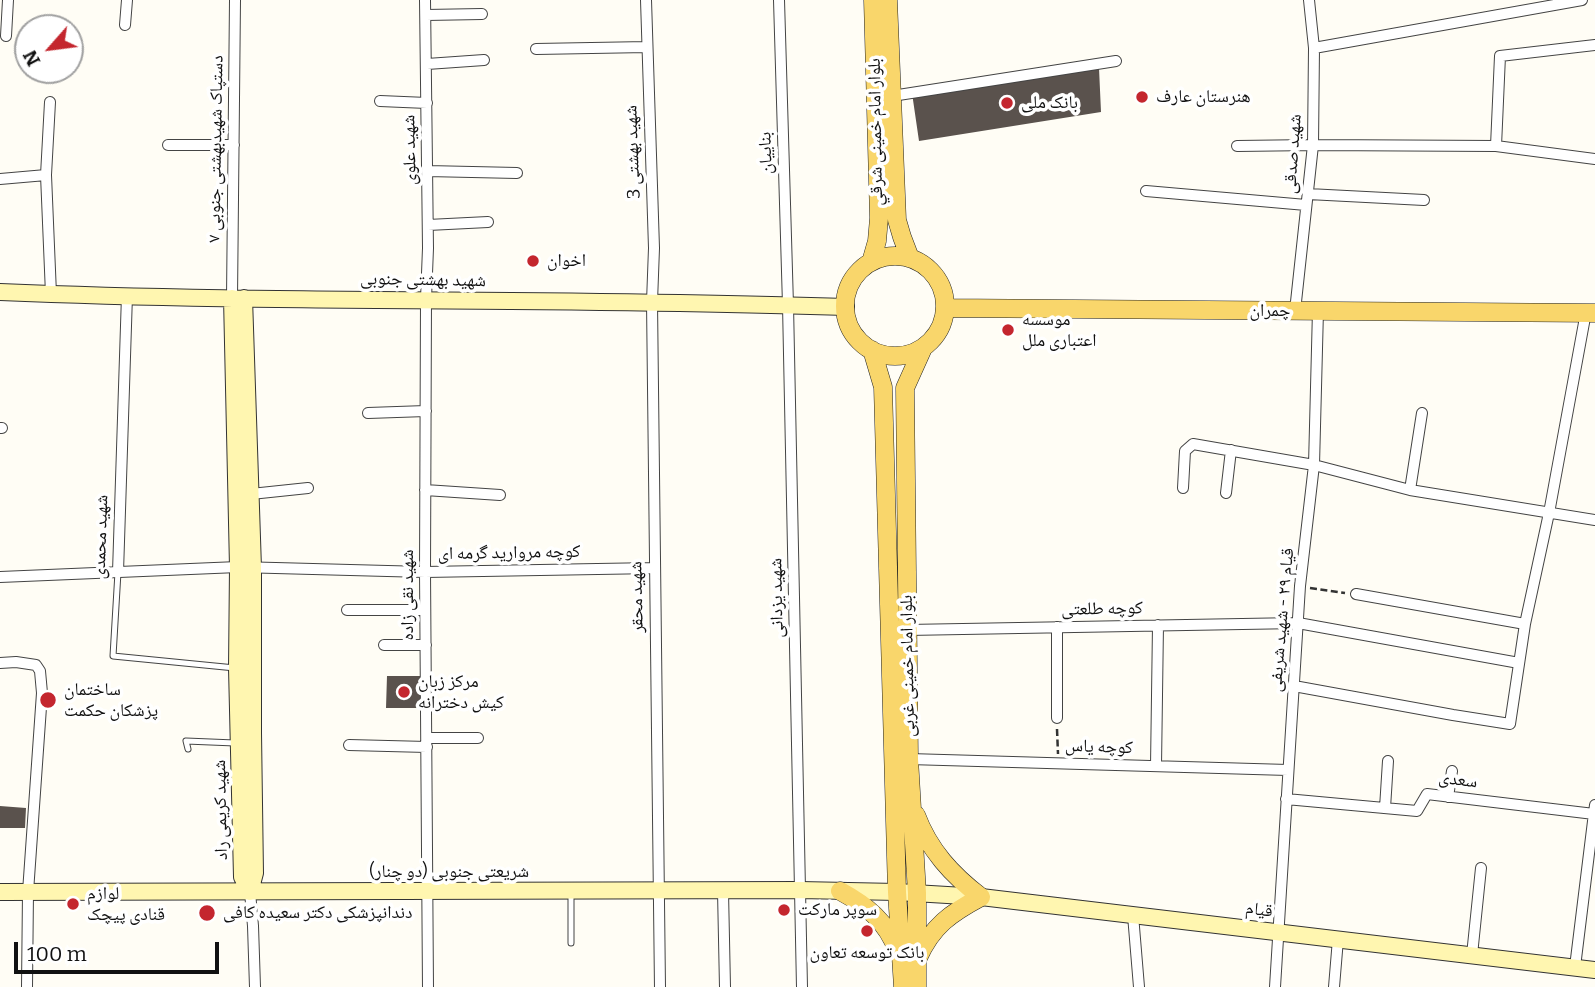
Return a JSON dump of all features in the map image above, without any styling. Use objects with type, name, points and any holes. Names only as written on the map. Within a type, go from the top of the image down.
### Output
[{"type":"main road","name":"بلوار امام خمینی شرقي","points":[[871,262],[877,241],[878,218],[873,0]]},
{"type":"main road","name":"بلوار امام خمینی شرقي","points":[[888,0],[897,219],[910,258]]},
{"type":"main road","points":[[883,257],[910,258],[925,265],[944,292],[946,308],[942,324],[923,348],[911,354],[884,355],[861,342],[853,332],[846,307],[847,293],[860,270],[871,262],[883,257]]},
{"type":"main road","name":"شهید بهشتی جنوبی","points":[[0,292],[846,307]]},
{"type":"main road","name":"شهید کریمی راد","points":[[238,298],[251,494],[237,668],[242,877],[250,892]]},
{"type":"main road","name":"شهید کریمی راد","points":[[238,298],[253,733],[255,873],[250,892]]},
{"type":"main road","name":"چمران","points":[[946,308],[1591,312]]},
{"type":"main road","name":"بلوار امام خمینی غربی","points":[[903,987],[909,962],[917,893],[909,759],[905,388],[923,348]]},
{"type":"main road","name":"بلوار امام خمینی غربی","points":[[872,350],[883,387],[897,892],[909,962],[917,987]]},
{"type":"main road","points":[[840,891],[862,903],[880,920],[909,962],[941,923],[960,908],[981,897],[962,883],[939,857],[920,827],[912,805]]},
{"type":"main road","name":"شریعتی جنوبی (دو چنار)","points":[[0,892],[800,890],[917,893]]},
{"type":"main road","name":"قیام","points":[[917,893],[981,897],[1595,970]]},
{"type":"street","points":[[5,36],[8,0]]},
{"type":"street","points":[[125,24],[127,0]]},
{"type":"street","name":"دستپاک شهیدبهشتی جنوبی ۷","points":[[235,0],[234,145],[238,298]]},
{"type":"street","name":"شهید علوی","points":[[425,0],[428,225],[426,299]]},
{"type":"street","name":"شهید بهشتی 3","points":[[646,0],[654,248],[652,302]]},
{"type":"street","name":"بناییان","points":[[779,0],[788,305]]},
{"type":"street","name":"شهید صدقی","points":[[1295,311],[1313,145],[1314,48],[1310,0]]},
{"type":"street","points":[[1314,48],[1578,0]]},
{"type":"street","points":[[426,15],[482,14]]},
{"type":"street","points":[[1496,146],[1500,56],[1595,45]]},
{"type":"street","points":[[536,49],[647,47]]},
{"type":"street","points":[[427,64],[484,60]]},
{"type":"street","points":[[892,96],[1116,61]]},
{"type":"street","points":[[380,101],[427,103]]},
{"type":"street","points":[[50,102],[46,175],[51,295]]},
{"type":"street","points":[[169,145],[234,145]]},
{"type":"street","points":[[1237,146],[1496,146],[1595,159]]},
{"type":"street","points":[[427,171],[517,173]]},
{"type":"street","points":[[0,179],[46,175]]},
{"type":"street","points":[[1146,191],[1307,200],[1424,200]]},
{"type":"street","points":[[428,225],[488,222]]},
{"type":"street","name":"شهید محمدی","points":[[118,572],[127,296]]},
{"type":"street","name":"شهید نقی زاده","points":[[426,299],[425,610],[429,987]]},
{"type":"street","name":"شهید محقر","points":[[652,302],[660,987]]},
{"type":"street","name":"شهید یزدانی","points":[[788,305],[802,987]]},
{"type":"street","name":"قیام ۲۹ - شهید شریفی","points":[[1275,987],[1300,586],[1314,465],[1318,310]]},
{"type":"street","points":[[1294,686],[1510,724],[1525,624],[1569,404],[1591,312]]},
{"type":"street","points":[[368,413],[426,411]]},
{"type":"street","points":[[1410,490],[1422,414]]},
{"type":"street","points":[[1183,488],[1185,451],[1193,444],[1314,465],[1410,490],[1595,520]]},
{"type":"street","points":[[1226,493],[1231,450]]},
{"type":"street","points":[[251,494],[308,488]]},
{"type":"street","points":[[425,490],[500,495]]},
{"type":"street","name":"کوچه مروارید گرمه ای","points":[[0,577],[246,568],[425,572],[654,568]]},
{"type":"street","points":[[1356,594],[1525,624]]},
{"type":"street","points":[[347,610],[425,610]]},
{"type":"street","name":"کوچه طلعتی","points":[[907,630],[1298,623],[1519,663]]},
{"type":"street","points":[[1156,766],[1158,625]]},
{"type":"street","points":[[1056,718],[1057,627]]},
{"type":"street","points":[[384,645],[426,645]]},
{"type":"street","points":[[0,663],[36,665],[40,671],[42,693],[28,892],[27,987]]},
{"type":"street","points":[[349,745],[478,738]]},
{"type":"street","name":"کوچه یاس","points":[[909,759],[1288,770]]},
{"type":"street","points":[[1385,808],[1388,761]]},
{"type":"street","points":[[1448,797],[1452,771]]},
{"type":"street","name":"سعدی","points":[[1286,799],[1417,811],[1427,794],[1594,810]]},
{"type":"street","points":[[1575,967],[1594,810]]},
{"type":"street","points":[[1472,955],[1481,868]]},
{"type":"street","points":[[723,891],[725,987]]},
{"type":"street","points":[[250,892],[255,987]]},
{"type":"street","points":[[1133,915],[1139,987]]},
{"type":"street","points":[[1334,987],[1338,939]]},
{"type":"lane","name":"شهید محمدی","points":[[118,572],[113,656],[237,668]]},
{"type":"lane","points":[[188,749],[186,741],[239,743]]},
{"type":"lane","points":[[571,891],[571,943]]},
{"type":"path","points":[[1300,586],[1356,594]]},
{"type":"path","points":[[1056,718],[1058,763]]},
{"type":"building","name":"بانک ملی","points":[[1099,68],[1101,112],[919,141],[912,93],[946,93]]},
{"type":"building","name":"مرکز زبان کیش دخترانه","points":[[387,676],[422,676],[421,708],[386,708]]},
{"type":"building","points":[[0,806],[26,808],[25,828],[0,828]]},
{"type":"place","name":"هنرستان عارف","points":[[1142,97]]},
{"type":"place","name":"بانک ملی","points":[[1007,103]]},
{"type":"place","name":"اخوان","points":[[533,261]]},
{"type":"place","name":"موسسه اعتباری ملل","points":[[1008,330]]},
{"type":"place","name":"مرکز زبان کیش دخترانه","points":[[404,692]]},
{"type":"place","name":"ساختمان پزشکان حکمت","points":[[48,700]]},
{"type":"place","name":"لوازم قنادی پیچک","points":[[73,904]]},
{"type":"place","name":"سوپر مارکت","points":[[784,910]]},
{"type":"place","name":"دندانپزشکی دکتر سعیده کافی","points":[[207,913]]},
{"type":"place","name":"بانک توسعه تعاون","points":[[867,931]]}]
